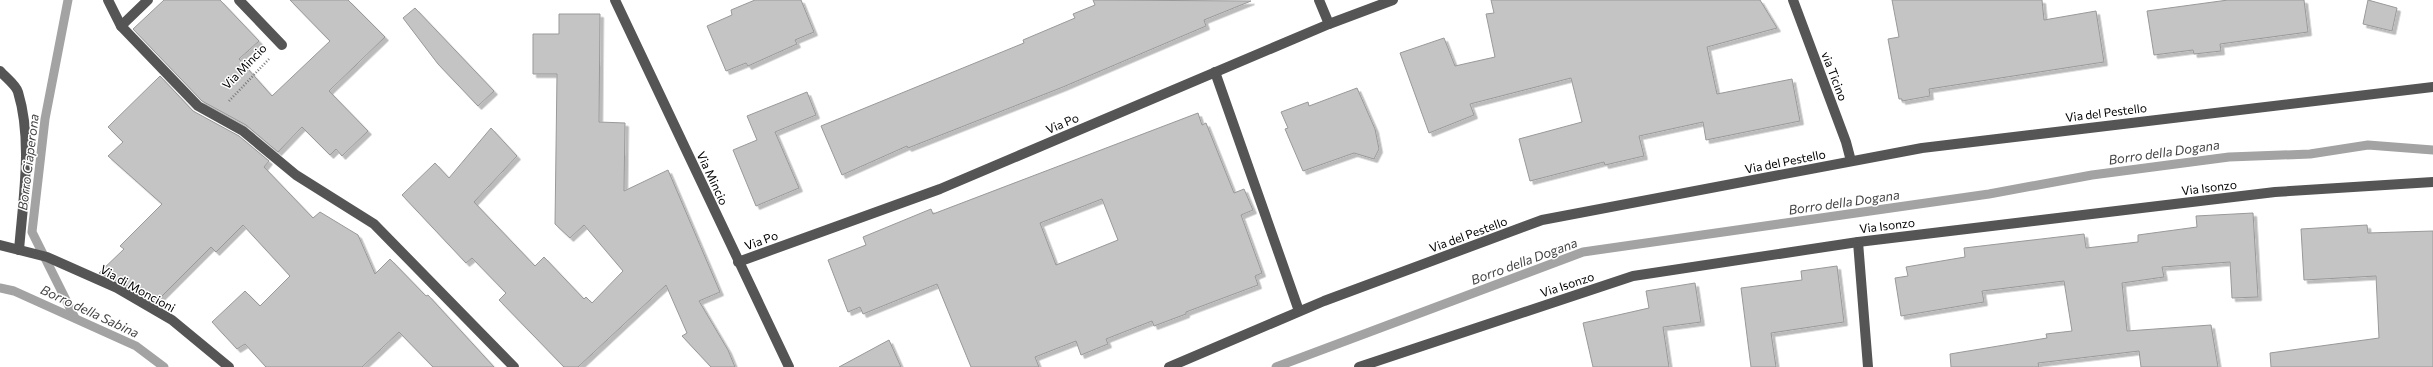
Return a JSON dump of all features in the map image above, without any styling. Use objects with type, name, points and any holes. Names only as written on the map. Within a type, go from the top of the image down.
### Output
[{"type":"street","points":[[108,0],[121,26],[198,106],[243,131],[296,175],[374,224],[514,367]]},
{"type":"street","points":[[121,26],[148,0]]},
{"type":"street","name":"Via Mincio","points":[[239,0],[282,45]]},
{"type":"street","name":"Via Mincio","points":[[615,0],[789,367]]},
{"type":"street","points":[[1319,0],[1329,24]]},
{"type":"street","name":"Via Po","points":[[738,262],[940,189],[1329,24],[1393,0]]},
{"type":"street","name":"via Ticino","points":[[1793,0],[1851,162]]},
{"type":"street","points":[[0,71],[18,90],[25,131],[24,181],[19,250]]},
{"type":"street","points":[[1215,72],[1299,312]]},
{"type":"street","name":"Via del Pestello","points":[[1169,367],[1299,312],[1542,220],[1922,148],[2433,87]]},
{"type":"street","name":"Via Isonzo","points":[[1359,367],[1632,276],[1858,242],[2275,192],[2433,182]]},
{"type":"street","points":[[1858,242],[1868,367]]},
{"type":"street","name":"Via di Moncioni","points":[[0,245],[46,257],[117,288],[172,320],[229,367]]},
{"type":"path","name":"Via Mincio","points":[[215,115],[282,45]]},
{"type":"building","points":[[164,0],[220,0],[259,41],[239,59],[272,96],[330,41],[290,0],[348,0],[385,37],[329,91],[368,131],[342,156],[336,149],[330,155],[302,127],[278,152],[246,125],[202,101],[133,29]]},
{"type":"building","points":[[755,0],[801,0],[814,32],[795,40],[797,44],[748,66],[746,63],[726,71],[707,26],[732,15],[731,10]]},
{"type":"building","points":[[1093,0],[1251,1],[1204,20],[1206,26],[1063,87],[908,148],[907,146],[842,175],[821,126],[1024,43],[1023,40],[1075,18],[1073,14],[1095,5]]},
{"type":"building","points":[[1491,0],[1760,0],[1777,28],[1707,47],[1717,94],[1792,79],[1800,121],[1706,140],[1703,122],[1639,136],[1644,156],[1605,165],[1604,162],[1530,181],[1519,139],[1582,122],[1571,78],[1470,104],[1474,115],[1429,133],[1400,53],[1444,38],[1455,66],[1495,57],[1486,14],[1494,13]]},
{"type":"building","points":[[1892,0],[2042,0],[2044,20],[2096,11],[2104,62],[1929,89],[1930,96],[1902,101],[1902,99],[1899,99],[1888,39],[1899,37]]},
{"type":"building","points":[[2228,0],[2304,0],[2308,32],[2220,44],[2221,51],[2194,54],[2193,50],[2154,55],[2147,11]]},
{"type":"building","points":[[2368,0],[2397,8],[2392,31],[2363,24]]},
{"type":"building","points":[[415,8],[494,91],[478,106],[438,64],[403,18]]},
{"type":"building","points":[[559,14],[600,14],[599,122],[625,123],[624,191],[668,170],[720,292],[699,301],[728,350],[735,367],[711,367],[682,336],[687,333],[666,285],[578,367],[564,367],[499,300],[506,293],[472,258],[466,263],[402,195],[435,163],[449,178],[491,128],[517,156],[474,202],[535,266],[544,257],[584,299],[586,297],[592,303],[623,271],[584,225],[570,238],[555,224],[557,74],[533,74],[533,34],[559,34]]},
{"type":"building","points":[[160,76],[193,111],[239,136],[269,161],[264,167],[313,218],[320,212],[358,235],[375,274],[390,259],[426,296],[428,295],[494,367],[433,367],[399,332],[362,367],[266,367],[245,344],[237,349],[212,322],[245,291],[260,306],[290,276],[243,225],[216,252],[211,247],[158,300],[99,273],[124,249],[120,246],[162,204],[108,156],[123,142],[108,127]]},
{"type":"building","points":[[1357,88],[1375,129],[1379,149],[1374,159],[1354,153],[1303,171],[1285,129],[1288,128],[1281,112],[1308,102],[1309,106]]},
{"type":"building","points":[[807,92],[816,115],[775,132],[799,188],[756,206],[733,150],[757,140],[747,116]]},
{"type":"building","points":[[1198,113],[1202,125],[1206,123],[1234,193],[1244,189],[1253,210],[1241,215],[1262,273],[1255,276],[1258,285],[1186,312],[1186,314],[1154,326],[1152,321],[1106,339],[1108,344],[1081,355],[1076,341],[1035,357],[1039,367],[971,367],[937,284],[863,314],[860,307],[848,312],[828,260],[866,245],[863,237],[931,209],[933,214]],"holes":[[[1102,199],[1118,240],[1056,265],[1040,223]]]},
{"type":"building","points":[[2253,213],[2258,297],[2232,298],[2230,262],[2162,267],[2164,277],[2122,283],[2127,331],[2211,325],[2218,367],[2141,367],[2139,351],[2038,363],[2039,367],[1951,367],[1950,354],[2047,338],[2046,334],[2072,331],[2064,281],[1982,291],[1984,302],[1901,316],[1895,278],[1908,276],[1906,267],[1965,257],[1964,248],[2084,234],[2086,248],[2138,242],[2138,235],[2197,227],[2196,216]]},
{"type":"building","points":[[2367,225],[2368,233],[2433,231],[2433,367],[2271,367],[2270,353],[2379,338],[2376,276],[2304,280],[2301,229]]},
{"type":"building","points":[[1837,266],[1844,322],[1771,333],[1776,367],[1751,367],[1741,288],[1802,280],[1801,271]]},
{"type":"building","points":[[1695,283],[1701,322],[1663,327],[1669,367],[1593,367],[1583,323],[1649,308],[1646,291]]},
{"type":"building","points":[[889,340],[901,367],[839,367]]},
{"type":"waterway","name":"Borro Ciaperona","points":[[68,0],[45,119],[32,232],[75,318]]},
{"type":"waterway","name":"Borro della Dogana","points":[[1276,367],[1583,252],[1989,194],[2092,175],[2229,157],[2310,154],[2368,145],[2433,150]]},
{"type":"waterway","name":"Borro della Sabina","points":[[0,288],[14,291],[136,346],[164,367]]}]
